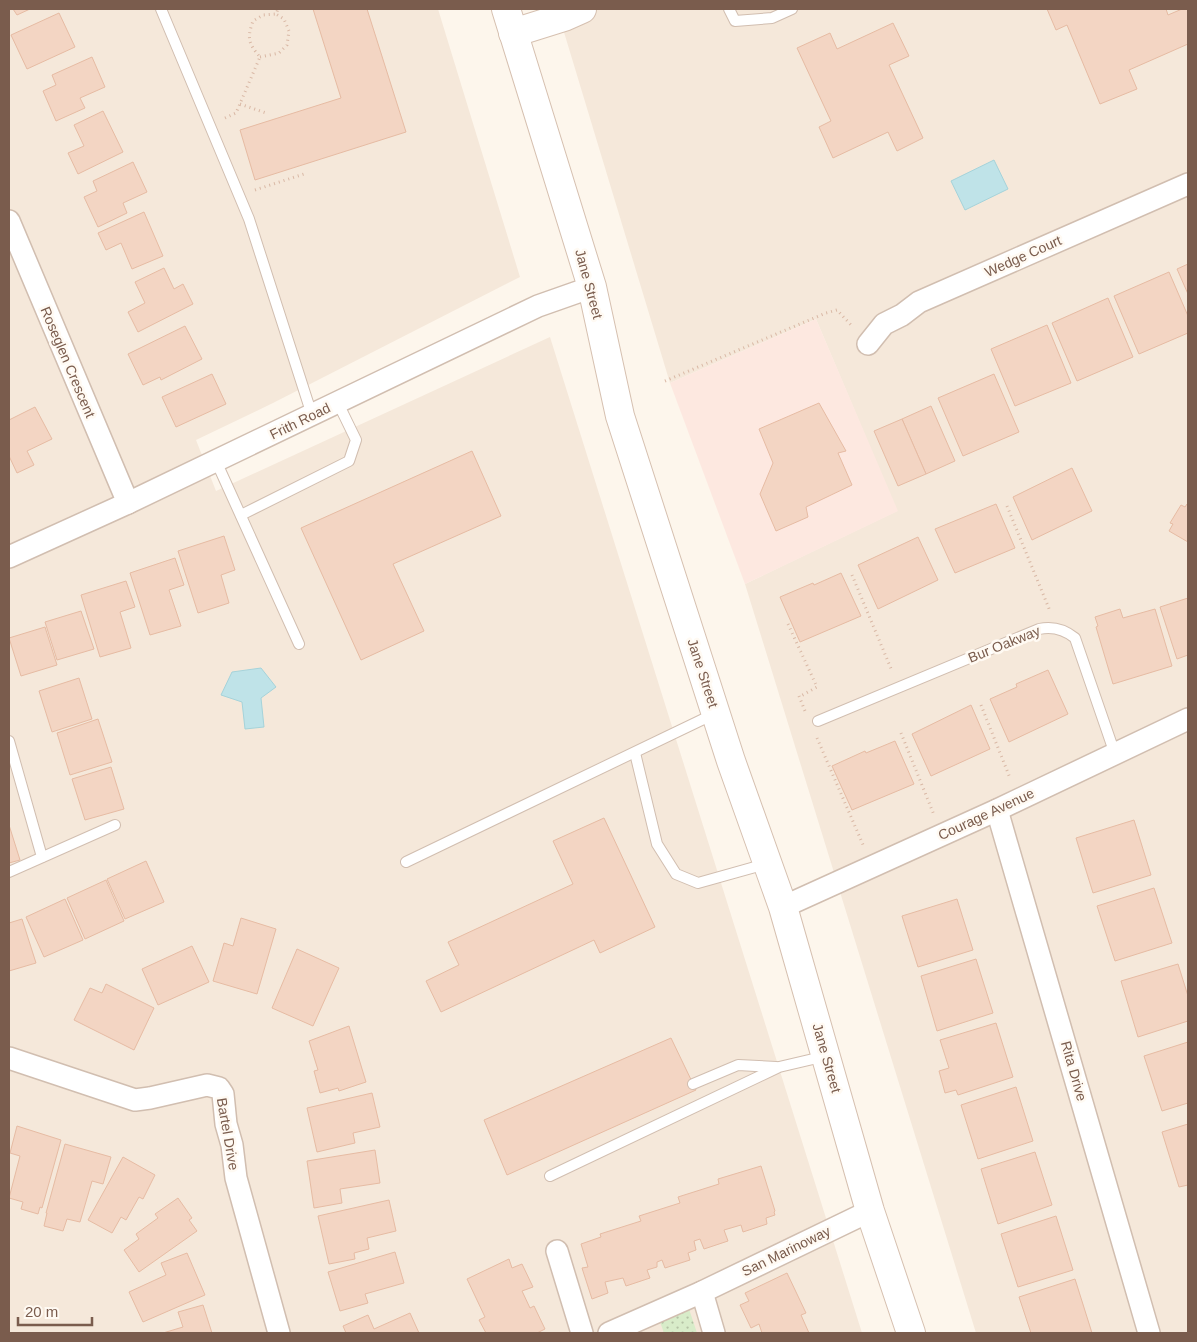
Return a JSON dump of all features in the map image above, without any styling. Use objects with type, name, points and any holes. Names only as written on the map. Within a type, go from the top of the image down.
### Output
[{"type":"main road","points":[[510,21],[564,16],[582,9]]},
{"type":"main road","name":"Jane Street","points":[[510,21],[592,287],[620,416],[716,714],[783,906],[870,1211],[911,1333]]},
{"type":"street","name":"Wedge Court","points":[[868,344],[884,324],[902,315],[919,302],[1188,184]]},
{"type":"street","name":"Roseglen Crescent","points":[[9,221],[128,503]]},
{"type":"street","name":"Frith Road","points":[[9,557],[128,503],[547,302],[592,287]]},
{"type":"street","name":"Courage Avenue","points":[[783,906],[998,810],[1188,719]]},
{"type":"street","name":"Rita Drive","points":[[998,810],[1150,1333]]},
{"type":"street","name":"Bartel Drive","points":[[9,1058],[135,1100],[208,1085],[219,1088],[223,1094],[226,1124],[232,1145],[236,1178],[279,1333]]},
{"type":"street","name":"San Marinoway","points":[[609,1333],[702,1292],[870,1211]]},
{"type":"street","points":[[557,1251],[582,1333]]},
{"type":"street","points":[[702,1292],[714,1333]]},
{"type":"lane","points":[[161,9],[249,219],[312,415]]},
{"type":"lane","points":[[729,9],[735,21],[772,18],[792,9]]},
{"type":"lane","points":[[241,515],[349,461],[356,440],[338,402]]},
{"type":"lane","points":[[216,460],[299,644]]},
{"type":"lane","name":"Bur Oakway","points":[[818,721],[1039,629],[1057,628],[1068,632],[1075,638],[1115,754]]},
{"type":"lane","points":[[406,862],[716,714]]},
{"type":"lane","points":[[9,741],[42,857]]},
{"type":"lane","points":[[634,753],[657,844],[676,874],[698,883],[768,863]]},
{"type":"lane","points":[[9,872],[115,825]]},
{"type":"lane","points":[[550,1176],[780,1067],[826,1056]]},
{"type":"lane","points":[[693,1084],[738,1065],[780,1067]]},
{"type":"path","points":[[276,14],[278,9]]},
{"type":"path","points":[[276,14],[284,19],[289,31],[287,45],[279,53],[260,57],[251,46],[249,33],[253,21],[263,15],[276,14]]},
{"type":"path","points":[[210,126],[236,113],[260,57]]},
{"type":"path","points":[[240,104],[266,114]]},
{"type":"path","points":[[239,195],[307,173]]},
{"type":"path","points":[[664,381],[826,312],[837,310],[868,344]]},
{"type":"path","points":[[1007,506],[1057,628]]},
{"type":"path","points":[[852,575],[899,687]]},
{"type":"path","points":[[788,624],[817,688],[799,696],[807,714]]},
{"type":"path","points":[[981,705],[1019,800]]},
{"type":"path","points":[[814,732],[872,866]]},
{"type":"path","points":[[901,734],[942,834]]},
{"type":"shaded area","points":[[9,9],[438,9],[520,277],[273,403],[196,440],[216,491],[550,337],[862,1333],[9,1333]]},
{"type":"shaded area","points":[[557,9],[1188,9],[1188,1333],[976,1333],[745,584],[897,511],[816,319],[670,383]]},
{"type":"shaded area","points":[[816,319],[898,511],[745,584],[670,383]]},
{"type":"green space","points":[[688,1306],[697,1333],[664,1333],[659,1319]]},
{"type":"water","points":[[994,160],[1008,189],[965,210],[951,181]]},
{"type":"water","points":[[261,668],[276,687],[261,698],[264,727],[245,729],[242,702],[221,695],[232,672]]},
{"type":"building","points":[[13,9],[30,9],[17,15]]},
{"type":"building","points":[[313,9],[367,9],[406,132],[255,180],[240,130],[341,98]]},
{"type":"building","points":[[1047,9],[1166,9],[1168,15],[1182,9],[1187,9],[1188,44],[1129,70],[1137,89],[1100,104],[1067,25],[1056,30]]},
{"type":"building","points":[[59,13],[75,47],[27,69],[11,35]]},
{"type":"building","points":[[893,23],[909,56],[889,65],[923,138],[897,151],[888,132],[833,158],[819,127],[831,121],[797,48],[830,33],[837,49]]},
{"type":"building","points":[[92,57],[105,87],[80,98],[85,108],[56,121],[43,91],[56,85],[52,75]]},
{"type":"building","points":[[103,111],[123,152],[78,174],[68,153],[84,146],[74,125]]},
{"type":"building","points":[[133,162],[147,192],[123,203],[127,213],[98,227],[84,197],[97,191],[93,181]]},
{"type":"building","points":[[144,212],[163,256],[132,269],[121,243],[106,250],[98,233]]},
{"type":"building","points":[[1188,264],[1188,294],[1177,269]]},
{"type":"building","points":[[164,268],[174,289],[183,284],[193,304],[138,332],[128,312],[145,303],[135,282]]},
{"type":"building","points":[[1169,272],[1188,316],[1188,333],[1139,354],[1114,296]]},
{"type":"building","points":[[1108,298],[1133,357],[1077,381],[1052,323]]},
{"type":"building","points":[[1047,325],[1071,383],[1015,406],[991,349]]},
{"type":"building","points":[[185,326],[202,359],[161,380],[160,377],[143,385],[128,354]]},
{"type":"building","points":[[212,374],[226,404],[176,427],[162,397]]},
{"type":"building","points":[[994,374],[1019,432],[963,456],[938,398]]},
{"type":"building","points":[[819,403],[846,451],[838,453],[852,485],[806,507],[808,517],[776,531],[760,494],[773,463],[759,429]]},
{"type":"building","points":[[931,406],[955,461],[926,474],[902,419]]},
{"type":"building","points":[[35,407],[52,439],[27,451],[34,465],[17,473],[9,456],[9,420]]},
{"type":"building","points":[[902,419],[926,474],[898,486],[874,431]]},
{"type":"building","points":[[472,451],[501,516],[393,564],[424,631],[361,660],[301,528]]},
{"type":"building","points":[[1072,468],[1092,511],[1032,540],[1013,497]]},
{"type":"building","points":[[996,504],[1015,548],[955,573],[935,529]]},
{"type":"building","points":[[1187,504],[1188,542],[1169,531],[1173,524],[1170,523],[1181,505],[1185,507]]},
{"type":"building","points":[[224,536],[235,570],[221,575],[229,603],[198,613],[178,551]]},
{"type":"building","points":[[918,537],[938,580],[878,609],[858,565]]},
{"type":"building","points":[[175,558],[184,585],[169,590],[181,626],[150,635],[130,573]]},
{"type":"building","points":[[841,573],[861,616],[800,642],[780,597]]},
{"type":"building","points":[[126,581],[135,607],[120,612],[131,648],[100,657],[81,595]]},
{"type":"building","points":[[1188,598],[1188,655],[1177,659],[1160,607]]},
{"type":"building","points":[[1120,609],[1123,618],[1155,609],[1172,666],[1113,684],[1096,627],[1098,626],[1095,617]]},
{"type":"building","points":[[81,611],[94,649],[57,660],[45,622]]},
{"type":"building","points":[[45,627],[57,665],[21,676],[9,638]]},
{"type":"building","points":[[1048,670],[1068,714],[1009,742],[990,699],[1017,687],[1016,684]]},
{"type":"building","points":[[79,678],[92,719],[52,732],[39,691]]},
{"type":"building","points":[[971,705],[990,749],[931,776],[912,734]]},
{"type":"building","points":[[98,719],[112,762],[70,775],[57,733]]},
{"type":"building","points":[[895,741],[914,784],[852,810],[832,766],[865,751],[866,753]]},
{"type":"building","points":[[111,767],[124,809],[85,820],[72,779]]},
{"type":"building","points":[[604,818],[655,927],[600,953],[594,940],[441,1012],[426,981],[459,965],[448,942],[573,884],[553,841]]},
{"type":"building","points":[[1134,820],[1151,875],[1093,893],[1076,838]]},
{"type":"building","points":[[9,825],[20,860],[9,863]]},
{"type":"building","points":[[146,861],[164,902],[125,919],[107,879]]},
{"type":"building","points":[[106,880],[124,921],[85,939],[67,898]]},
{"type":"building","points":[[1154,888],[1172,943],[1115,961],[1097,906]]},
{"type":"building","points":[[65,899],[83,940],[44,957],[26,917]]},
{"type":"building","points":[[957,899],[973,950],[918,967],[902,916]]},
{"type":"building","points":[[241,918],[276,929],[257,994],[213,981],[224,943],[233,946]]},
{"type":"building","points":[[22,919],[36,963],[9,971],[9,923]]},
{"type":"building","points":[[192,946],[209,982],[158,1005],[142,969]]},
{"type":"building","points":[[297,949],[339,968],[313,1026],[272,1008]]},
{"type":"building","points":[[976,959],[993,1013],[937,1031],[921,976]]},
{"type":"building","points":[[1178,964],[1188,996],[1188,1021],[1138,1037],[1121,981]]},
{"type":"building","points":[[106,984],[154,1008],[134,1050],[74,1020],[90,988],[102,993]]},
{"type":"building","points":[[996,1023],[1013,1077],[958,1095],[956,1090],[945,1093],[939,1071],[949,1068],[940,1040]]},
{"type":"building","points":[[349,1026],[366,1082],[339,1091],[338,1088],[320,1093],[314,1071],[318,1070],[309,1041]]},
{"type":"building","points":[[671,1038],[696,1090],[507,1175],[484,1120]]},
{"type":"building","points":[[1188,1042],[1188,1103],[1162,1111],[1144,1056]]},
{"type":"building","points":[[1016,1087],[1033,1141],[978,1159],[961,1105]]},
{"type":"building","points":[[372,1093],[380,1127],[353,1133],[355,1143],[317,1152],[307,1108]]},
{"type":"building","points":[[1188,1124],[1188,1185],[1179,1187],[1162,1132]]},
{"type":"building","points":[[17,1126],[61,1140],[42,1208],[40,1207],[38,1214],[21,1209],[23,1202],[9,1198],[20,1156],[10,1153]]},
{"type":"building","points":[[65,1144],[111,1157],[103,1184],[92,1181],[80,1222],[67,1219],[63,1231],[44,1226]]},
{"type":"building","points":[[375,1150],[380,1183],[340,1189],[342,1203],[314,1208],[307,1161]]},
{"type":"building","points":[[1035,1152],[1052,1205],[998,1224],[981,1169]]},
{"type":"building","points":[[123,1157],[155,1175],[143,1199],[139,1197],[126,1220],[121,1217],[112,1233],[88,1220]]},
{"type":"building","points":[[761,1166],[775,1211],[775,1215],[766,1218],[767,1224],[743,1232],[741,1225],[724,1230],[728,1241],[704,1249],[700,1239],[694,1241],[696,1250],[688,1253],[690,1260],[665,1268],[662,1260],[657,1262],[657,1267],[647,1270],[650,1278],[626,1286],[623,1278],[605,1282],[608,1293],[592,1299],[582,1268],[588,1267],[581,1244],[601,1237],[600,1234],[641,1221],[639,1216],[680,1203],[678,1197],[719,1184],[718,1179]]},
{"type":"building","points":[[178,1198],[192,1218],[189,1220],[197,1231],[139,1272],[124,1250],[139,1239],[136,1234],[158,1218],[155,1214]]},
{"type":"building","points":[[389,1200],[396,1231],[367,1238],[369,1249],[354,1253],[355,1259],[329,1264],[318,1216]]},
{"type":"building","points":[[1056,1216],[1073,1270],[1018,1287],[1001,1234]]},
{"type":"building","points":[[395,1252],[404,1283],[365,1294],[368,1303],[340,1311],[328,1272]]},
{"type":"building","points":[[187,1253],[205,1295],[143,1322],[129,1292],[166,1275],[161,1263]]},
{"type":"building","points":[[509,1259],[512,1268],[522,1264],[533,1287],[522,1291],[530,1308],[534,1306],[545,1329],[537,1333],[486,1333],[479,1320],[485,1317],[467,1279]]},
{"type":"building","points":[[787,1273],[806,1313],[801,1315],[809,1333],[762,1333],[759,1324],[751,1328],[740,1305],[749,1301],[745,1293]]},
{"type":"building","points":[[1075,1279],[1092,1333],[1031,1333],[1019,1297]]},
{"type":"building","points":[[203,1305],[212,1333],[163,1333],[183,1327],[178,1312]]},
{"type":"building","points":[[410,1313],[419,1333],[346,1333],[343,1326],[368,1315],[374,1329]]}]
